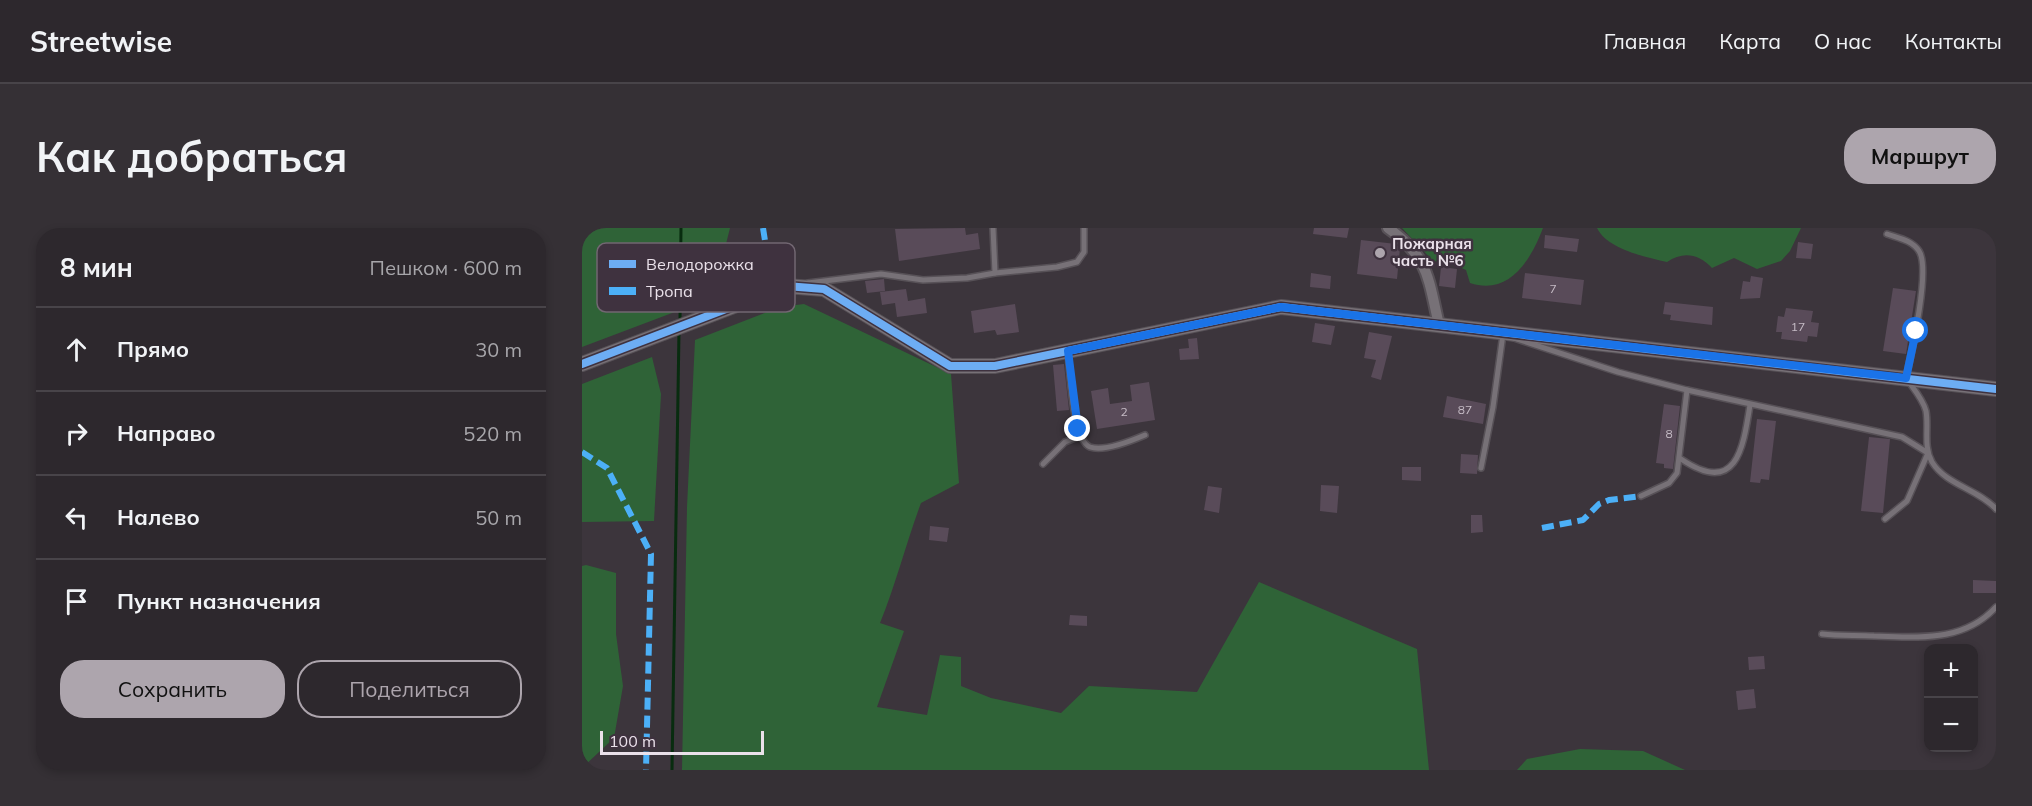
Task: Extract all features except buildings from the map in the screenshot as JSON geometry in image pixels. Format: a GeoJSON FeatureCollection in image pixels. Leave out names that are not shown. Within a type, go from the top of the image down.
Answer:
{"type":"FeatureCollection","features":[{"type":"Feature","properties":{"kind":"street"},"geometry":{"type":"LineString","coordinates":[[1388,228],[1418,253],[1424,265],[1439,325]]}},
{"type":"Feature","properties":{"kind":"street"},"geometry":{"type":"LineString","coordinates":[[795,287],[824,289],[950,366],[995,366],[1281,307],[1996,389]]}},
{"type":"Feature","properties":{"kind":"street"},"geometry":{"type":"LineString","coordinates":[[582,364],[718,312]]}},
{"type":"Feature","properties":{"kind":"lane"},"geometry":{"type":"LineString","coordinates":[[993,228],[995,273]]}},
{"type":"Feature","properties":{"kind":"lane"},"geometry":{"type":"LineString","coordinates":[[795,285],[881,274],[923,280],[967,278],[1077,262],[1084,252],[1084,228]]}},
{"type":"Feature","properties":{"kind":"lane"},"geometry":{"type":"LineString","coordinates":[[1885,519],[1907,501],[1928,453],[1925,407],[1906,378],[1920,302],[1922,258],[1919,250],[1909,241],[1887,234]]}},
{"type":"Feature","properties":{"kind":"lane"},"geometry":{"type":"LineString","coordinates":[[1481,468],[1495,396],[1503,332],[1532,346],[1687,390],[1902,437],[1928,453],[1944,475],[1982,496],[1996,509]]}},
{"type":"Feature","properties":{"kind":"lane"},"geometry":{"type":"LineString","coordinates":[[1068,351],[1080,436],[1090,447],[1096,447],[1120,443],[1144,435]]}},
{"type":"Feature","properties":{"kind":"lane"},"geometry":{"type":"LineString","coordinates":[[1641,496],[1669,483],[1677,473],[1681,459],[1687,390]]}},
{"type":"Feature","properties":{"kind":"lane"},"geometry":{"type":"LineString","coordinates":[[1681,459],[1702,470],[1725,472],[1741,453],[1750,405]]}},
{"type":"Feature","properties":{"kind":"lane"},"geometry":{"type":"LineString","coordinates":[[1043,464],[1065,442],[1080,436]]}},
{"type":"Feature","properties":{"kind":"lane"},"geometry":{"type":"LineString","coordinates":[[1822,634],[1928,638],[1948,635],[1979,622],[1996,608]]}},
{"type":"Feature","properties":{"kind":"green space"},"geometry":{"type":"Polygon","coordinates":[[[582,228],[730,228],[726,243],[597,243],[597,312],[675,312],[582,347],[582,228]]]}},
{"type":"Feature","properties":{"kind":"green space"},"geometry":{"type":"Polygon","coordinates":[[[1402,228],[1543,228],[1532,252],[1517,272],[1507,280],[1484,286],[1470,283],[1466,270],[1453,264],[1433,261],[1402,228]]]}},
{"type":"Feature","properties":{"kind":"green space"},"geometry":{"type":"Polygon","coordinates":[[[1597,228],[1801,228],[1790,251],[1781,261],[1757,269],[1734,258],[1712,268],[1696,257],[1685,255],[1667,262],[1648,258],[1618,247],[1602,235],[1597,228]]]}},
{"type":"Feature","properties":{"kind":"green space"},"geometry":{"type":"Polygon","coordinates":[[[804,304],[951,374],[959,483],[921,503],[880,623],[904,631],[877,707],[927,715],[940,655],[961,657],[961,686],[991,698],[1061,713],[1089,686],[1197,692],[1259,582],[1417,649],[1429,770],[682,770],[687,507],[695,340],[767,312],[795,312],[795,305],[804,304]]]}},
{"type":"Feature","properties":{"kind":"green space"},"geometry":{"type":"Polygon","coordinates":[[[652,357],[661,394],[654,521],[582,522],[582,384],[652,357]]]}},
{"type":"Feature","properties":{"kind":"green space"},"geometry":{"type":"Polygon","coordinates":[[[582,566],[616,573],[616,634],[623,686],[614,738],[582,768],[582,566]]]}},
{"type":"Feature","properties":{"kind":"green space"},"geometry":{"type":"Polygon","coordinates":[[[1580,749],[1643,751],[1685,770],[1517,770],[1527,759],[1580,749]]]}},
{"type":"Feature","properties":{"kind":"waterway"},"geometry":{"type":"LineString","coordinates":[[681,228],[681,243]]}},
{"type":"Feature","properties":{"kind":"waterway"},"geometry":{"type":"LineString","coordinates":[[680,312],[680,321]]}},
{"type":"Feature","properties":{"kind":"waterway"},"geometry":{"type":"LineString","coordinates":[[672,770],[679,331]]}},
{"type":"Feature","properties":{"kind":"marked path"},"geometry":{"type":"LineString","coordinates":[[763,228],[765,243]]}},
{"type":"Feature","properties":{"kind":"marked path"},"geometry":{"type":"LineString","coordinates":[[582,452],[607,468],[651,554],[646,770]]}},
{"type":"Feature","properties":{"kind":"marked path"},"geometry":{"type":"LineString","coordinates":[[1542,528],[1583,520],[1599,504],[1609,500],[1641,496]]}},
{"type":"Feature","properties":{"kind":"cycle path"},"geometry":{"type":"LineString","coordinates":[[795,287],[824,289],[950,366],[995,366],[1281,307],[1996,389]]}},
{"type":"Feature","properties":{"kind":"cycle path"},"geometry":{"type":"LineString","coordinates":[[582,364],[718,312]]}},
{"type":"Feature","properties":{"kind":"place","name":"Пожарная часть №6"},"geometry":{"type":"Point","coordinates":[1380,253]}},
{"type":"Feature","properties":{"kind":"route"},"geometry":{"type":"LineString","coordinates":[[1078,429],[1068,351],[1281,307],[1906,378],[1916,331]]}}]}
